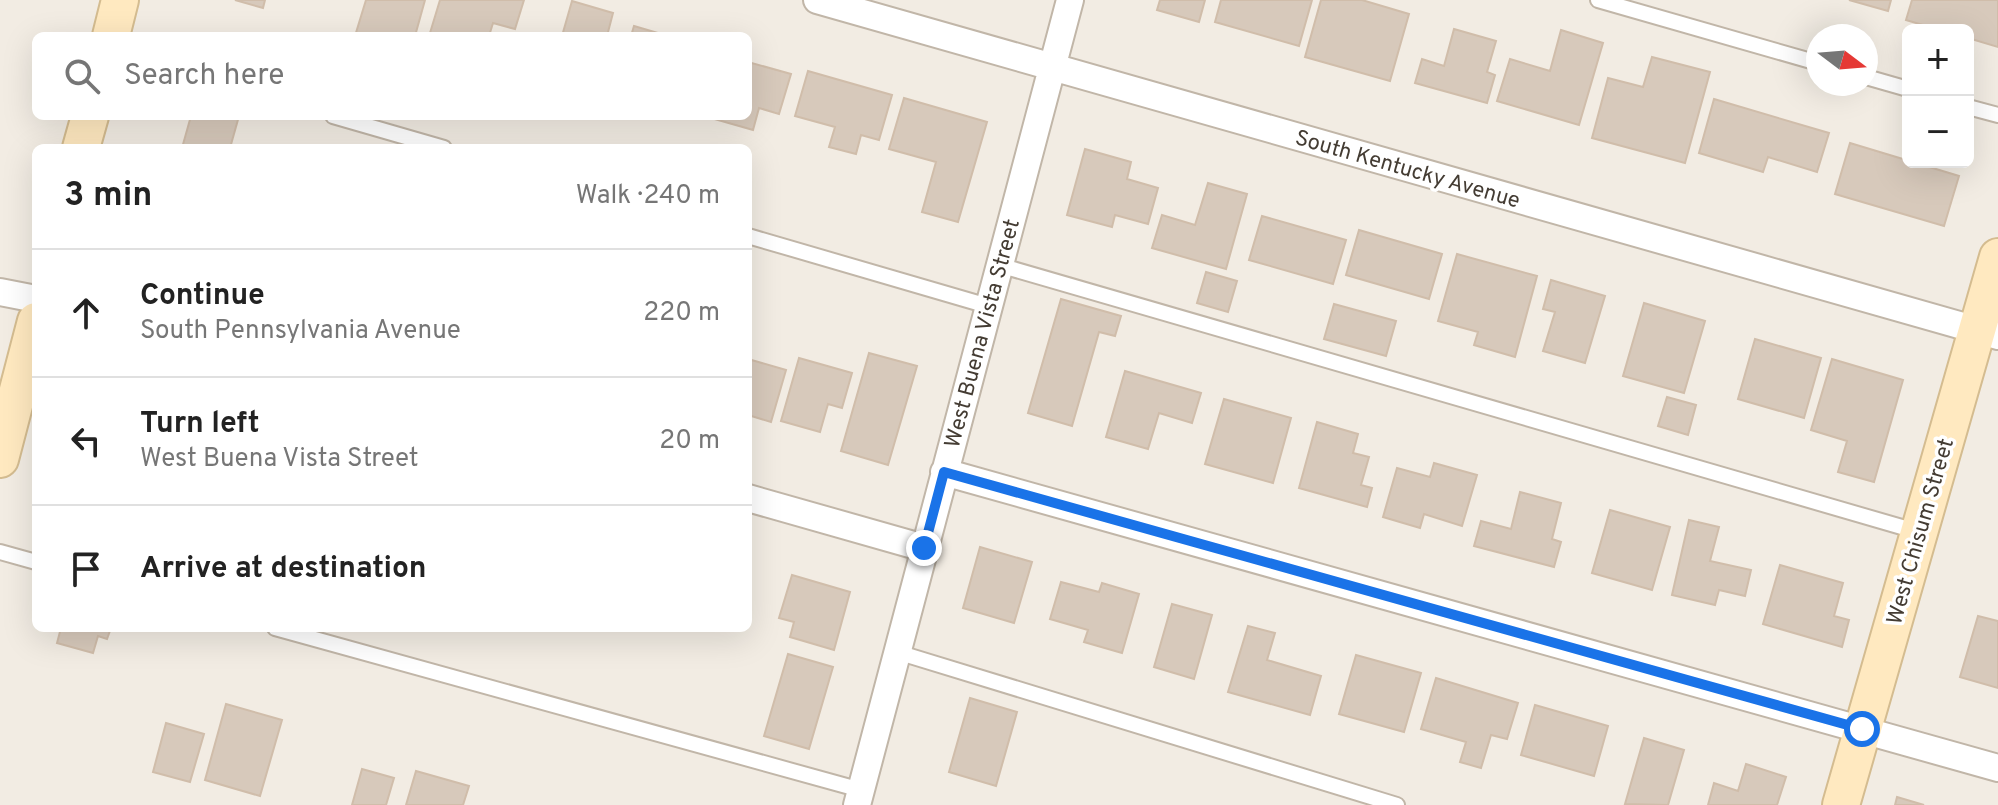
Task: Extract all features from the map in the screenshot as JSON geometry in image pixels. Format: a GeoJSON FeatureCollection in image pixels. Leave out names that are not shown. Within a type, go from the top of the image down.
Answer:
{"type":"FeatureCollection","features":[{"type":"Feature","properties":{"kind":"street"},"geometry":{"type":"LineString","coordinates":[[112,32],[120,0]]}},
{"type":"Feature","properties":{"kind":"street","name":"South Kentucky Avenue"},"geometry":{"type":"LineString","coordinates":[[817,0],[1987,333]]}},
{"type":"Feature","properties":{"kind":"street","name":"West Buena Vista Street"},"geometry":{"type":"LineString","coordinates":[[859,797],[1070,0]]}},
{"type":"Feature","properties":{"kind":"street"},"geometry":{"type":"LineString","coordinates":[[82,144],[89,120]]}},
{"type":"Feature","properties":{"kind":"street","name":"West Chisum Street"},"geometry":{"type":"LineString","coordinates":[[1841,805],[1919,532],[1987,333],[1998,257]]}},
{"type":"Feature","properties":{"kind":"street"},"geometry":{"type":"LineString","coordinates":[[0,292],[32,298]]}},
{"type":"Feature","properties":{"kind":"street"},"geometry":{"type":"LineString","coordinates":[[0,459],[32,336]]}},
{"type":"Feature","properties":{"kind":"street"},"geometry":{"type":"LineString","coordinates":[[944,472],[1998,768]]}},
{"type":"Feature","properties":{"kind":"street"},"geometry":{"type":"LineString","coordinates":[[752,499],[924,548]]}},
{"type":"Feature","properties":{"kind":"lane"},"geometry":{"type":"LineString","coordinates":[[1598,0],[1806,60]]}},
{"type":"Feature","properties":{"kind":"lane"},"geometry":{"type":"LineString","coordinates":[[1878,80],[1902,87]]}},
{"type":"Feature","properties":{"kind":"lane"},"geometry":{"type":"LineString","coordinates":[[1974,109],[1998,115]]}},
{"type":"Feature","properties":{"kind":"lane"},"geometry":{"type":"LineString","coordinates":[[347,120],[430,144]]}},
{"type":"Feature","properties":{"kind":"lane"},"geometry":{"type":"LineString","coordinates":[[752,237],[988,306]]}},
{"type":"Feature","properties":{"kind":"lane"},"geometry":{"type":"LineString","coordinates":[[999,265],[1919,532]]}},
{"type":"Feature","properties":{"kind":"lane"},"geometry":{"type":"LineString","coordinates":[[0,552],[32,561]]}},
{"type":"Feature","properties":{"kind":"lane"},"geometry":{"type":"LineString","coordinates":[[289,632],[859,797]]}},
{"type":"Feature","properties":{"kind":"lane"},"geometry":{"type":"LineString","coordinates":[[897,652],[1397,805]]}},
{"type":"Feature","properties":{"kind":"building"},"geometry":{"type":"Polygon","coordinates":[[[235,0],[265,0],[263,8],[235,0]]]}},
{"type":"Feature","properties":{"kind":"building"},"geometry":{"type":"Polygon","coordinates":[[[366,0],[425,0],[416,32],[356,32],[366,0]]]}},
{"type":"Feature","properties":{"kind":"building"},"geometry":{"type":"Polygon","coordinates":[[[440,0],[524,0],[515,29],[493,23],[490,32],[430,32],[440,0]]]}},
{"type":"Feature","properties":{"kind":"building"},"geometry":{"type":"Polygon","coordinates":[[[1160,0],[1205,0],[1199,22],[1157,10],[1160,0]]]}},
{"type":"Feature","properties":{"kind":"building"},"geometry":{"type":"Polygon","coordinates":[[[1221,0],[1312,0],[1299,46],[1215,22],[1221,0]]]}},
{"type":"Feature","properties":{"kind":"building"},"geometry":{"type":"Polygon","coordinates":[[[1321,0],[1362,0],[1409,14],[1390,81],[1305,57],[1321,0]]]}},
{"type":"Feature","properties":{"kind":"building"},"geometry":{"type":"Polygon","coordinates":[[[1849,0],[1891,0],[1888,11],[1849,0]]]}},
{"type":"Feature","properties":{"kind":"building"},"geometry":{"type":"Polygon","coordinates":[[[1912,0],[1998,0],[1998,47],[1974,40],[1974,24],[1920,24],[1906,20],[1912,0]]]}},
{"type":"Feature","properties":{"kind":"building"},"geometry":{"type":"Polygon","coordinates":[[[572,1],[613,13],[608,32],[563,32],[572,1]]]}},
{"type":"Feature","properties":{"kind":"building"},"geometry":{"type":"Polygon","coordinates":[[[634,26],[654,32],[632,32],[634,26]]]}},
{"type":"Feature","properties":{"kind":"building"},"geometry":{"type":"Polygon","coordinates":[[[1454,29],[1496,41],[1487,72],[1495,75],[1487,103],[1415,83],[1422,59],[1444,66],[1454,29]]]}},
{"type":"Feature","properties":{"kind":"building"},"geometry":{"type":"Polygon","coordinates":[[[1561,30],[1603,43],[1579,125],[1497,101],[1510,59],[1550,71],[1561,30]]]}},
{"type":"Feature","properties":{"kind":"building"},"geometry":{"type":"Polygon","coordinates":[[[1652,57],[1710,72],[1685,163],[1592,138],[1608,78],[1643,87],[1652,57]]]}},
{"type":"Feature","properties":{"kind":"building"},"geometry":{"type":"Polygon","coordinates":[[[752,63],[791,74],[779,114],[759,108],[753,130],[718,120],[752,120],[752,63]]]}},
{"type":"Feature","properties":{"kind":"building"},"geometry":{"type":"Polygon","coordinates":[[[808,71],[892,95],[879,140],[861,135],[856,154],[829,147],[835,127],[795,116],[808,71]]]}},
{"type":"Feature","properties":{"kind":"building"},"geometry":{"type":"Polygon","coordinates":[[[904,98],[987,122],[958,222],[922,212],[936,162],[889,149],[904,98]]]}},
{"type":"Feature","properties":{"kind":"building"},"geometry":{"type":"Polygon","coordinates":[[[1714,99],[1829,133],[1817,172],[1768,157],[1763,172],[1699,153],[1714,99]]]}},
{"type":"Feature","properties":{"kind":"building"},"geometry":{"type":"Polygon","coordinates":[[[190,120],[238,120],[231,144],[183,144],[190,120]]]}},
{"type":"Feature","properties":{"kind":"building"},"geometry":{"type":"Polygon","coordinates":[[[1850,143],[1902,159],[1902,168],[1933,168],[1959,176],[1944,226],[1835,194],[1850,143]]]}},
{"type":"Feature","properties":{"kind":"building"},"geometry":{"type":"Polygon","coordinates":[[[1085,149],[1131,162],[1127,179],[1158,188],[1148,224],[1115,215],[1112,227],[1067,215],[1085,149]]]}},
{"type":"Feature","properties":{"kind":"building"},"geometry":{"type":"Polygon","coordinates":[[[1208,183],[1247,194],[1226,269],[1152,248],[1162,215],[1195,225],[1208,183]]]}},
{"type":"Feature","properties":{"kind":"building"},"geometry":{"type":"Polygon","coordinates":[[[1262,216],[1346,240],[1333,284],[1249,260],[1262,216]]]}},
{"type":"Feature","properties":{"kind":"building"},"geometry":{"type":"Polygon","coordinates":[[[1359,230],[1442,254],[1429,299],[1346,275],[1359,230]]]}},
{"type":"Feature","properties":{"kind":"building"},"geometry":{"type":"Polygon","coordinates":[[[1457,254],[1537,276],[1515,357],[1474,345],[1478,332],[1438,321],[1457,254]]]}},
{"type":"Feature","properties":{"kind":"building"},"geometry":{"type":"Polygon","coordinates":[[[1206,272],[1237,281],[1228,312],[1197,303],[1206,272]]]}},
{"type":"Feature","properties":{"kind":"building"},"geometry":{"type":"Polygon","coordinates":[[[1551,280],[1605,296],[1585,363],[1543,351],[1555,312],[1543,309],[1551,280]]]}},
{"type":"Feature","properties":{"kind":"building"},"geometry":{"type":"Polygon","coordinates":[[[1061,299],[1121,316],[1115,336],[1099,332],[1072,426],[1028,413],[1061,299]]]}},
{"type":"Feature","properties":{"kind":"building"},"geometry":{"type":"Polygon","coordinates":[[[1644,303],[1705,321],[1684,393],[1623,376],[1644,303]]]}},
{"type":"Feature","properties":{"kind":"building"},"geometry":{"type":"Polygon","coordinates":[[[1334,304],[1396,321],[1386,356],[1324,339],[1334,304]]]}},
{"type":"Feature","properties":{"kind":"building"},"geometry":{"type":"Polygon","coordinates":[[[1755,339],[1821,358],[1804,418],[1738,399],[1755,339]]]}},
{"type":"Feature","properties":{"kind":"building"},"geometry":{"type":"Polygon","coordinates":[[[869,353],[917,366],[888,465],[841,451],[869,353]]]}},
{"type":"Feature","properties":{"kind":"building"},"geometry":{"type":"Polygon","coordinates":[[[799,358],[852,373],[842,408],[828,404],[820,432],[781,421],[799,358]]]}},
{"type":"Feature","properties":{"kind":"building"},"geometry":{"type":"Polygon","coordinates":[[[1832,359],[1903,380],[1874,482],[1838,472],[1847,441],[1811,430],[1832,359]]]}},
{"type":"Feature","properties":{"kind":"building"},"geometry":{"type":"Polygon","coordinates":[[[752,360],[786,370],[771,422],[752,416],[752,360]]]}},
{"type":"Feature","properties":{"kind":"building"},"geometry":{"type":"Polygon","coordinates":[[[1125,371],[1201,393],[1192,423],[1159,413],[1148,449],[1106,437],[1125,371]]]}},
{"type":"Feature","properties":{"kind":"building"},"geometry":{"type":"Polygon","coordinates":[[[1667,397],[1696,405],[1688,435],[1658,426],[1667,397]]]}},
{"type":"Feature","properties":{"kind":"building"},"geometry":{"type":"Polygon","coordinates":[[[1224,399],[1291,418],[1273,483],[1205,464],[1224,399]]]}},
{"type":"Feature","properties":{"kind":"building"},"geometry":{"type":"Polygon","coordinates":[[[1317,422],[1358,434],[1353,453],[1369,457],[1361,485],[1372,488],[1367,507],[1299,488],[1317,422]]]}},
{"type":"Feature","properties":{"kind":"building"},"geometry":{"type":"Polygon","coordinates":[[[1434,463],[1477,475],[1462,526],[1424,514],[1420,528],[1383,517],[1397,468],[1430,477],[1434,463]]]}},
{"type":"Feature","properties":{"kind":"building"},"geometry":{"type":"Polygon","coordinates":[[[1520,492],[1561,503],[1552,539],[1561,542],[1554,567],[1474,546],[1481,521],[1511,529],[1520,492]]]}},
{"type":"Feature","properties":{"kind":"building"},"geometry":{"type":"Polygon","coordinates":[[[1610,510],[1670,527],[1652,590],[1592,573],[1610,510]]]}},
{"type":"Feature","properties":{"kind":"building"},"geometry":{"type":"Polygon","coordinates":[[[1689,520],[1719,527],[1710,561],[1751,570],[1745,596],[1719,590],[1715,605],[1672,595],[1689,520]]]}},
{"type":"Feature","properties":{"kind":"building"},"geometry":{"type":"Polygon","coordinates":[[[980,547],[1032,562],[1014,623],[963,608],[980,547]]]}},
{"type":"Feature","properties":{"kind":"building"},"geometry":{"type":"Polygon","coordinates":[[[1780,565],[1843,583],[1834,616],[1849,620],[1842,647],[1763,624],[1780,565]]]}},
{"type":"Feature","properties":{"kind":"building"},"geometry":{"type":"Polygon","coordinates":[[[792,575],[850,592],[834,650],[790,637],[794,622],[779,618],[792,575]]]}},
{"type":"Feature","properties":{"kind":"building"},"geometry":{"type":"Polygon","coordinates":[[[1061,582],[1099,592],[1102,583],[1139,594],[1122,653],[1084,642],[1088,630],[1050,619],[1061,582]]]}},
{"type":"Feature","properties":{"kind":"building"},"geometry":{"type":"Polygon","coordinates":[[[1172,604],[1212,615],[1194,679],[1154,667],[1172,604]]]}},
{"type":"Feature","properties":{"kind":"building"},"geometry":{"type":"Polygon","coordinates":[[[1978,616],[1998,621],[1998,688],[1960,677],[1978,616]]]}},
{"type":"Feature","properties":{"kind":"building"},"geometry":{"type":"Polygon","coordinates":[[[1248,626],[1275,633],[1267,660],[1321,676],[1310,715],[1228,692],[1248,626]]]}},
{"type":"Feature","properties":{"kind":"building"},"geometry":{"type":"Polygon","coordinates":[[[60,632],[110,632],[107,639],[98,636],[93,653],[57,643],[60,632]]]}},
{"type":"Feature","properties":{"kind":"building"},"geometry":{"type":"Polygon","coordinates":[[[788,654],[833,667],[809,749],[764,736],[788,654]]]}},
{"type":"Feature","properties":{"kind":"building"},"geometry":{"type":"Polygon","coordinates":[[[1356,655],[1421,673],[1404,732],[1339,714],[1356,655]]]}},
{"type":"Feature","properties":{"kind":"building"},"geometry":{"type":"Polygon","coordinates":[[[1436,678],[1518,703],[1507,739],[1491,735],[1481,768],[1460,762],[1466,742],[1421,729],[1436,678]]]}},
{"type":"Feature","properties":{"kind":"building"},"geometry":{"type":"Polygon","coordinates":[[[970,698],[1017,712],[996,786],[949,772],[970,698]]]}},
{"type":"Feature","properties":{"kind":"building"},"geometry":{"type":"Polygon","coordinates":[[[226,704],[282,720],[260,796],[205,780],[226,704]]]}},
{"type":"Feature","properties":{"kind":"building"},"geometry":{"type":"Polygon","coordinates":[[[1535,705],[1608,726],[1594,776],[1521,755],[1535,705]]]}},
{"type":"Feature","properties":{"kind":"building"},"geometry":{"type":"Polygon","coordinates":[[[166,723],[204,734],[190,782],[153,772],[166,723]]]}},
{"type":"Feature","properties":{"kind":"building"},"geometry":{"type":"Polygon","coordinates":[[[1644,738],[1684,750],[1668,805],[1625,804],[1644,738]]]}},
{"type":"Feature","properties":{"kind":"building"},"geometry":{"type":"Polygon","coordinates":[[[1746,764],[1786,777],[1777,805],[1708,805],[1714,783],[1738,791],[1746,764]]]}},
{"type":"Feature","properties":{"kind":"building"},"geometry":{"type":"Polygon","coordinates":[[[362,769],[394,778],[386,805],[352,805],[362,769]]]}},
{"type":"Feature","properties":{"kind":"building"},"geometry":{"type":"Polygon","coordinates":[[[416,771],[469,786],[463,805],[406,805],[416,771]]]}},
{"type":"Feature","properties":{"kind":"building"},"geometry":{"type":"Polygon","coordinates":[[[1897,797],[1924,805],[1895,805],[1897,797]]]}},
{"type":"Feature","properties":{"kind":"route"},"geometry":{"type":"LineString","coordinates":[[924,548],[944,472],[1862,729]]}}]}
